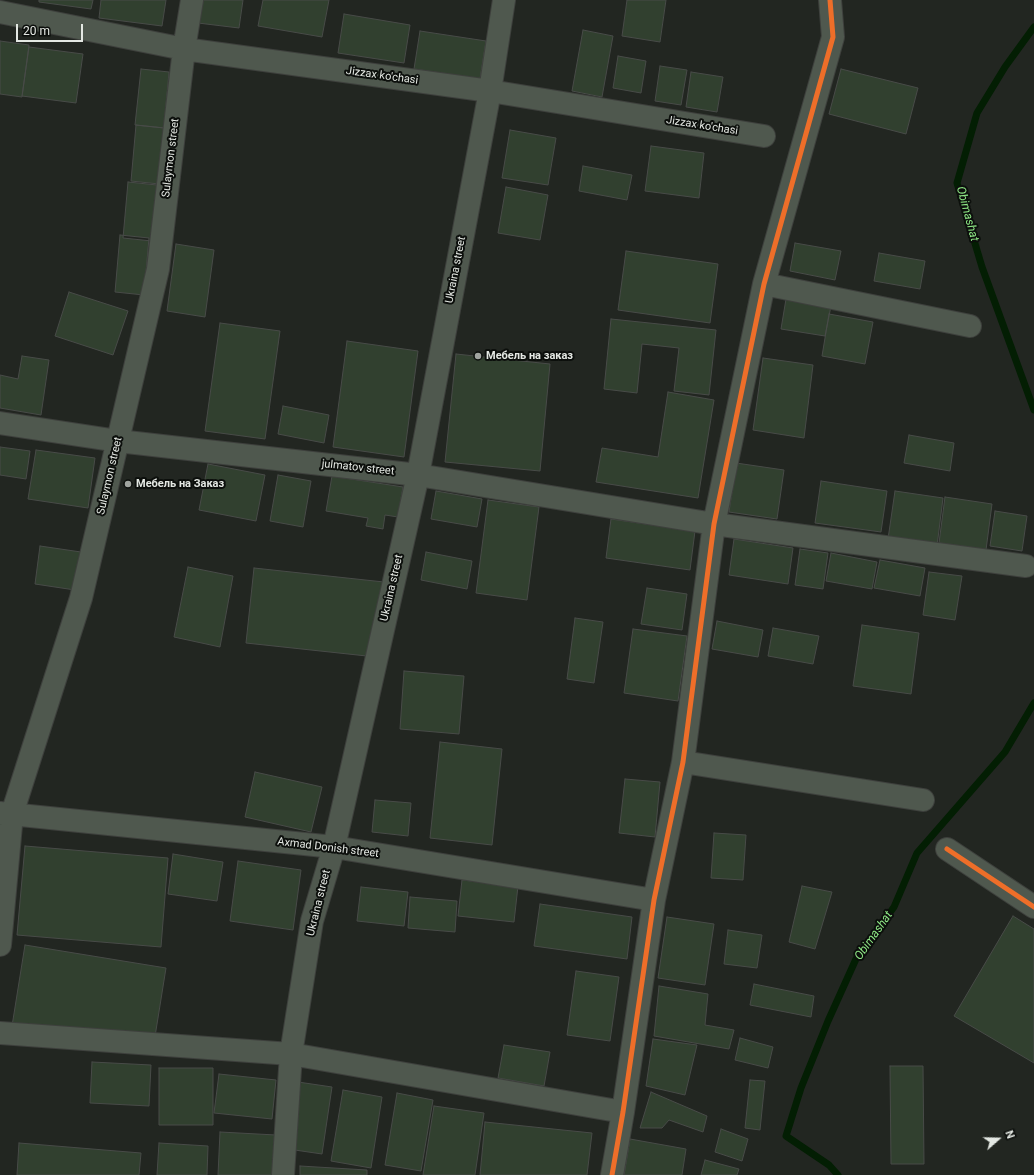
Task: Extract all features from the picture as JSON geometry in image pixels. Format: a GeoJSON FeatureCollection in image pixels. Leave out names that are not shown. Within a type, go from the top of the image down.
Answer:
{"type":"FeatureCollection","features":[{"type":"Feature","properties":{"kind":"street","name":"Sulaymon street"},"geometry":{"type":"LineString","coordinates":[[0,945],[6,814],[81,598],[158,270],[184,49],[192,0]]}},
{"type":"Feature","properties":{"kind":"street","name":"Ukraina street"},"geometry":{"type":"LineString","coordinates":[[283,1175],[291,1054],[312,921],[334,847],[418,475],[490,91],[504,0]]}},
{"type":"Feature","properties":{"kind":"street"},"geometry":{"type":"LineString","coordinates":[[612,1175],[623,1112],[654,900],[683,762],[714,524],[764,284],[833,37],[830,0]]}},
{"type":"Feature","properties":{"kind":"street","name":"Jizzax ko'chasi"},"geometry":{"type":"LineString","coordinates":[[0,12],[184,49],[490,91],[764,136]]}},
{"type":"Feature","properties":{"kind":"street"},"geometry":{"type":"LineString","coordinates":[[764,284],[970,326]]}},
{"type":"Feature","properties":{"kind":"street","name":"julmatov street"},"geometry":{"type":"LineString","coordinates":[[0,423],[118,441],[418,475],[714,524],[1026,566]]}},
{"type":"Feature","properties":{"kind":"street"},"geometry":{"type":"LineString","coordinates":[[683,762],[922,800]]}},
{"type":"Feature","properties":{"kind":"street","name":"Axmad Donish street"},"geometry":{"type":"LineString","coordinates":[[6,814],[334,847],[654,900]]}},
{"type":"Feature","properties":{"kind":"street"},"geometry":{"type":"LineString","coordinates":[[947,849],[1034,907]]}},
{"type":"Feature","properties":{"kind":"street"},"geometry":{"type":"LineString","coordinates":[[0,1033],[291,1054],[623,1112]]}},
{"type":"Feature","properties":{"kind":"building"},"geometry":{"type":"Polygon","coordinates":[[[39,0],[93,0],[91,9],[39,2],[39,0]]]}},
{"type":"Feature","properties":{"kind":"building"},"geometry":{"type":"Polygon","coordinates":[[[101,0],[166,0],[162,26],[99,18],[101,0]]]}},
{"type":"Feature","properties":{"kind":"building"},"geometry":{"type":"Polygon","coordinates":[[[201,0],[243,0],[239,28],[198,23],[201,0]]]}},
{"type":"Feature","properties":{"kind":"building"},"geometry":{"type":"Polygon","coordinates":[[[263,0],[329,0],[322,37],[258,26],[263,0]]]}},
{"type":"Feature","properties":{"kind":"building"},"geometry":{"type":"Polygon","coordinates":[[[627,0],[666,0],[660,42],[622,36],[627,0]]]}},
{"type":"Feature","properties":{"kind":"building"},"geometry":{"type":"Polygon","coordinates":[[[344,14],[410,25],[404,63],[338,53],[344,14]]]}},
{"type":"Feature","properties":{"kind":"building"},"geometry":{"type":"Polygon","coordinates":[[[583,30],[613,36],[602,97],[572,91],[583,30]]]}},
{"type":"Feature","properties":{"kind":"building"},"geometry":{"type":"Polygon","coordinates":[[[420,31],[486,41],[480,79],[414,69],[420,31]]]}},
{"type":"Feature","properties":{"kind":"building"},"geometry":{"type":"Polygon","coordinates":[[[0,41],[29,45],[22,97],[0,94],[0,41]]]}},
{"type":"Feature","properties":{"kind":"building"},"geometry":{"type":"Polygon","coordinates":[[[29,47],[83,54],[76,103],[22,96],[29,47]]]}},
{"type":"Feature","properties":{"kind":"building"},"geometry":{"type":"Polygon","coordinates":[[[618,56],[646,61],[641,93],[613,88],[618,56]]]}},
{"type":"Feature","properties":{"kind":"building"},"geometry":{"type":"Polygon","coordinates":[[[660,66],[687,70],[681,105],[655,101],[660,66]]]}},
{"type":"Feature","properties":{"kind":"building"},"geometry":{"type":"Polygon","coordinates":[[[141,69],[169,72],[164,128],[135,125],[141,69]]]}},
{"type":"Feature","properties":{"kind":"building"},"geometry":{"type":"Polygon","coordinates":[[[841,69],[918,88],[906,134],[829,114],[841,69]]]}},
{"type":"Feature","properties":{"kind":"building"},"geometry":{"type":"Polygon","coordinates":[[[691,72],[723,77],[717,112],[686,107],[691,72]]]}},
{"type":"Feature","properties":{"kind":"building"},"geometry":{"type":"Polygon","coordinates":[[[136,125],[165,128],[159,184],[131,181],[136,125]]]}},
{"type":"Feature","properties":{"kind":"building"},"geometry":{"type":"Polygon","coordinates":[[[510,130],[556,138],[548,185],[502,178],[510,130]]]}},
{"type":"Feature","properties":{"kind":"building"},"geometry":{"type":"Polygon","coordinates":[[[651,146],[704,153],[699,198],[645,191],[651,146]]]}},
{"type":"Feature","properties":{"kind":"building"},"geometry":{"type":"Polygon","coordinates":[[[583,166],[632,175],[627,200],[579,191],[583,166]]]}},
{"type":"Feature","properties":{"kind":"building"},"geometry":{"type":"Polygon","coordinates":[[[128,182],[157,185],[152,241],[123,238],[128,182]]]}},
{"type":"Feature","properties":{"kind":"building"},"geometry":{"type":"Polygon","coordinates":[[[506,187],[548,195],[540,240],[498,233],[506,187]]]}},
{"type":"Feature","properties":{"kind":"building"},"geometry":{"type":"Polygon","coordinates":[[[120,235],[149,238],[144,295],[115,292],[120,235]]]}},
{"type":"Feature","properties":{"kind":"building"},"geometry":{"type":"Polygon","coordinates":[[[795,243],[841,251],[835,280],[790,271],[795,243]]]}},
{"type":"Feature","properties":{"kind":"building"},"geometry":{"type":"Polygon","coordinates":[[[176,244],[214,250],[205,317],[167,311],[176,244]]]}},
{"type":"Feature","properties":{"kind":"building"},"geometry":{"type":"Polygon","coordinates":[[[626,251],[718,264],[710,323],[618,310],[626,251]]]}},
{"type":"Feature","properties":{"kind":"building"},"geometry":{"type":"Polygon","coordinates":[[[879,253],[925,261],[920,289],[874,281],[879,253]]]}},
{"type":"Feature","properties":{"kind":"building"},"geometry":{"type":"Polygon","coordinates":[[[69,292],[128,311],[113,355],[55,336],[69,292]]]}},
{"type":"Feature","properties":{"kind":"building"},"geometry":{"type":"Polygon","coordinates":[[[787,293],[832,301],[825,336],[781,329],[787,293]]]}},
{"type":"Feature","properties":{"kind":"building"},"geometry":{"type":"Polygon","coordinates":[[[829,314],[873,322],[865,364],[822,356],[829,314]]]}},
{"type":"Feature","properties":{"kind":"building"},"geometry":{"type":"Polygon","coordinates":[[[611,319],[716,330],[709,395],[674,391],[679,348],[642,344],[637,393],[604,389],[611,319]]]}},
{"type":"Feature","properties":{"kind":"building"},"geometry":{"type":"Polygon","coordinates":[[[220,323],[280,331],[265,439],[205,431],[220,323]]]}},
{"type":"Feature","properties":{"kind":"building"},"geometry":{"type":"Polygon","coordinates":[[[347,341],[418,351],[404,457],[333,447],[347,341]]]}},
{"type":"Feature","properties":{"kind":"building"},"geometry":{"type":"Polygon","coordinates":[[[456,354],[550,364],[540,471],[445,462],[456,354]]]}},
{"type":"Feature","properties":{"kind":"building"},"geometry":{"type":"Polygon","coordinates":[[[22,356],[49,360],[41,415],[0,408],[0,375],[18,379],[22,356]]]}},
{"type":"Feature","properties":{"kind":"building"},"geometry":{"type":"Polygon","coordinates":[[[763,358],[813,365],[804,438],[753,430],[763,358]]]}},
{"type":"Feature","properties":{"kind":"building"},"geometry":{"type":"Polygon","coordinates":[[[668,392],[714,400],[698,498],[596,482],[602,448],[658,457],[668,392]]]}},
{"type":"Feature","properties":{"kind":"building"},"geometry":{"type":"Polygon","coordinates":[[[283,406],[329,415],[324,443],[278,434],[283,406]]]}},
{"type":"Feature","properties":{"kind":"building"},"geometry":{"type":"Polygon","coordinates":[[[909,435],[954,443],[950,471],[904,463],[909,435]]]}},
{"type":"Feature","properties":{"kind":"building"},"geometry":{"type":"Polygon","coordinates":[[[0,447],[30,451],[26,479],[0,475],[0,447]]]}},
{"type":"Feature","properties":{"kind":"building"},"geometry":{"type":"Polygon","coordinates":[[[36,450],[95,458],[88,508],[28,499],[36,450]]]}},
{"type":"Feature","properties":{"kind":"building"},"geometry":{"type":"Polygon","coordinates":[[[736,463],[784,470],[777,519],[729,512],[736,463]]]}},
{"type":"Feature","properties":{"kind":"building"},"geometry":{"type":"Polygon","coordinates":[[[208,464],[265,475],[256,521],[199,510],[208,464]]]}},
{"type":"Feature","properties":{"kind":"building"},"geometry":{"type":"Polygon","coordinates":[[[278,475],[311,481],[303,527],[270,521],[278,475]]]}},
{"type":"Feature","properties":{"kind":"building"},"geometry":{"type":"Polygon","coordinates":[[[332,476],[403,487],[398,517],[385,515],[383,529],[366,526],[368,518],[326,511],[332,476]]]}},
{"type":"Feature","properties":{"kind":"building"},"geometry":{"type":"Polygon","coordinates":[[[821,481],[887,491],[881,532],[815,523],[821,481]]]}},
{"type":"Feature","properties":{"kind":"building"},"geometry":{"type":"Polygon","coordinates":[[[436,491],[482,499],[477,527],[431,519],[436,491]]]}},
{"type":"Feature","properties":{"kind":"building"},"geometry":{"type":"Polygon","coordinates":[[[895,491],[943,498],[937,546],[888,539],[895,491]]]}},
{"type":"Feature","properties":{"kind":"building"},"geometry":{"type":"Polygon","coordinates":[[[945,497],[992,504],[986,550],[939,543],[945,497]]]}},
{"type":"Feature","properties":{"kind":"building"},"geometry":{"type":"Polygon","coordinates":[[[488,500],[539,507],[527,600],[476,593],[488,500]]]}},
{"type":"Feature","properties":{"kind":"building"},"geometry":{"type":"Polygon","coordinates":[[[995,511],[1027,516],[1022,551],[990,546],[995,511]]]}},
{"type":"Feature","properties":{"kind":"building"},"geometry":{"type":"Polygon","coordinates":[[[611,519],[695,531],[690,570],[606,558],[611,519]]]}},
{"type":"Feature","properties":{"kind":"building"},"geometry":{"type":"Polygon","coordinates":[[[734,539],[793,548],[788,584],[729,575],[734,539]]]}},
{"type":"Feature","properties":{"kind":"building"},"geometry":{"type":"Polygon","coordinates":[[[40,546],[81,552],[75,590],[35,584],[40,546]]]}},
{"type":"Feature","properties":{"kind":"building"},"geometry":{"type":"Polygon","coordinates":[[[800,549],[828,553],[823,589],[795,585],[800,549]]]}},
{"type":"Feature","properties":{"kind":"building"},"geometry":{"type":"Polygon","coordinates":[[[426,552],[472,561],[467,589],[421,580],[426,552]]]}},
{"type":"Feature","properties":{"kind":"building"},"geometry":{"type":"Polygon","coordinates":[[[831,553],[877,562],[872,589],[826,581],[831,553]]]}},
{"type":"Feature","properties":{"kind":"building"},"geometry":{"type":"Polygon","coordinates":[[[880,560],[925,568],[920,596],[874,588],[880,560]]]}},
{"type":"Feature","properties":{"kind":"building"},"geometry":{"type":"Polygon","coordinates":[[[188,567],[233,576],[220,647],[174,637],[188,567]]]}},
{"type":"Feature","properties":{"kind":"building"},"geometry":{"type":"Polygon","coordinates":[[[254,568],[384,582],[376,657],[246,643],[254,568]]]}},
{"type":"Feature","properties":{"kind":"building"},"geometry":{"type":"Polygon","coordinates":[[[929,572],[962,576],[955,620],[923,615],[929,572]]]}},
{"type":"Feature","properties":{"kind":"building"},"geometry":{"type":"Polygon","coordinates":[[[647,588],[687,594],[682,630],[641,624],[647,588]]]}},
{"type":"Feature","properties":{"kind":"building"},"geometry":{"type":"Polygon","coordinates":[[[575,618],[603,622],[594,683],[567,679],[575,618]]]}},
{"type":"Feature","properties":{"kind":"building"},"geometry":{"type":"Polygon","coordinates":[[[717,621],[763,630],[758,657],[712,649],[717,621]]]}},
{"type":"Feature","properties":{"kind":"building"},"geometry":{"type":"Polygon","coordinates":[[[862,625],[919,633],[911,694],[853,686],[862,625]]]}},
{"type":"Feature","properties":{"kind":"building"},"geometry":{"type":"Polygon","coordinates":[[[773,628],[819,636],[813,664],[768,656],[773,628]]]}},
{"type":"Feature","properties":{"kind":"building"},"geometry":{"type":"Polygon","coordinates":[[[633,629],[687,636],[678,701],[624,693],[633,629]]]}},
{"type":"Feature","properties":{"kind":"building"},"geometry":{"type":"Polygon","coordinates":[[[404,671],[464,676],[459,734],[400,729],[404,671]]]}},
{"type":"Feature","properties":{"kind":"building"},"geometry":{"type":"Polygon","coordinates":[[[440,742],[502,749],[492,845],[430,838],[440,742]]]}},
{"type":"Feature","properties":{"kind":"building"},"geometry":{"type":"Polygon","coordinates":[[[255,772],[322,787],[311,832],[245,817],[255,772]]]}},
{"type":"Feature","properties":{"kind":"building"},"geometry":{"type":"Polygon","coordinates":[[[625,779],[660,782],[655,837],[619,833],[625,779]]]}},
{"type":"Feature","properties":{"kind":"building"},"geometry":{"type":"Polygon","coordinates":[[[375,800],[411,803],[408,836],[372,832],[375,800]]]}},
{"type":"Feature","properties":{"kind":"building"},"geometry":{"type":"Polygon","coordinates":[[[714,833],[746,835],[743,880],[711,878],[714,833]]]}},
{"type":"Feature","properties":{"kind":"building"},"geometry":{"type":"Polygon","coordinates":[[[25,846],[168,858],[161,947],[17,935],[25,846]]]}},
{"type":"Feature","properties":{"kind":"building"},"geometry":{"type":"Polygon","coordinates":[[[173,854],[223,862],[217,901],[168,894],[173,854]]]}},
{"type":"Feature","properties":{"kind":"building"},"geometry":{"type":"Polygon","coordinates":[[[238,861],[301,870],[293,930],[230,921],[238,861]]]}},
{"type":"Feature","properties":{"kind":"building"},"geometry":{"type":"Polygon","coordinates":[[[462,880],[518,886],[514,922],[458,916],[462,880]]]}},
{"type":"Feature","properties":{"kind":"building"},"geometry":{"type":"Polygon","coordinates":[[[802,886],[832,892],[815,949],[789,942],[802,886]]]}},
{"type":"Feature","properties":{"kind":"building"},"geometry":{"type":"Polygon","coordinates":[[[361,887],[408,892],[404,926],[357,921],[361,887]]]}},
{"type":"Feature","properties":{"kind":"building"},"geometry":{"type":"Polygon","coordinates":[[[410,897],[457,901],[455,932],[408,928],[410,897]]]}},
{"type":"Feature","properties":{"kind":"building"},"geometry":{"type":"Polygon","coordinates":[[[540,904],[632,917],[627,959],[534,946],[540,904]]]}},
{"type":"Feature","properties":{"kind":"building"},"geometry":{"type":"Polygon","coordinates":[[[1013,916],[1034,929],[1034,1063],[954,1016],[1013,916]]]}},
{"type":"Feature","properties":{"kind":"building"},"geometry":{"type":"Polygon","coordinates":[[[667,917],[714,924],[705,985],[658,978],[667,917]]]}},
{"type":"Feature","properties":{"kind":"building"},"geometry":{"type":"Polygon","coordinates":[[[728,930],[762,935],[757,968],[724,964],[728,930]]]}},
{"type":"Feature","properties":{"kind":"building"},"geometry":{"type":"Polygon","coordinates":[[[25,945],[166,968],[153,1049],[12,1026],[25,945]]]}},
{"type":"Feature","properties":{"kind":"building"},"geometry":{"type":"Polygon","coordinates":[[[576,971],[619,977],[610,1041],[567,1035],[576,971]]]}},
{"type":"Feature","properties":{"kind":"building"},"geometry":{"type":"Polygon","coordinates":[[[754,984],[814,996],[811,1017],[750,1005],[754,984]]]}},
{"type":"Feature","properties":{"kind":"building"},"geometry":{"type":"Polygon","coordinates":[[[659,986],[708,994],[705,1025],[734,1030],[729,1049],[654,1036],[659,986]]]}},
{"type":"Feature","properties":{"kind":"building"},"geometry":{"type":"Polygon","coordinates":[[[740,1038],[773,1047],[768,1068],[735,1060],[740,1038]]]}},
{"type":"Feature","properties":{"kind":"building"},"geometry":{"type":"Polygon","coordinates":[[[653,1039],[697,1045],[685,1095],[646,1086],[653,1039]]]}},
{"type":"Feature","properties":{"kind":"building"},"geometry":{"type":"Polygon","coordinates":[[[504,1045],[550,1052],[544,1086],[498,1078],[504,1045]]]}},
{"type":"Feature","properties":{"kind":"building"},"geometry":{"type":"Polygon","coordinates":[[[92,1062],[151,1065],[149,1106],[90,1103],[92,1062]]]}},
{"type":"Feature","properties":{"kind":"building"},"geometry":{"type":"Polygon","coordinates":[[[890,1066],[923,1066],[924,1164],[891,1164],[890,1066]]]}},
{"type":"Feature","properties":{"kind":"building"},"geometry":{"type":"Polygon","coordinates":[[[159,1068],[213,1068],[213,1125],[159,1125],[159,1068]]]}},
{"type":"Feature","properties":{"kind":"building"},"geometry":{"type":"Polygon","coordinates":[[[219,1074],[276,1080],[272,1119],[214,1113],[219,1074]]]}},
{"type":"Feature","properties":{"kind":"building"},"geometry":{"type":"Polygon","coordinates":[[[750,1080],[765,1081],[760,1130],[745,1128],[750,1080]]]}},
{"type":"Feature","properties":{"kind":"building"},"geometry":{"type":"Polygon","coordinates":[[[298,1082],[332,1087],[322,1154],[288,1149],[298,1082]]]}},
{"type":"Feature","properties":{"kind":"building"},"geometry":{"type":"Polygon","coordinates":[[[343,1090],[382,1097],[371,1168],[331,1161],[343,1090]]]}},
{"type":"Feature","properties":{"kind":"building"},"geometry":{"type":"Polygon","coordinates":[[[651,1092],[707,1116],[703,1132],[669,1120],[662,1128],[640,1128],[651,1092]]]}},
{"type":"Feature","properties":{"kind":"building"},"geometry":{"type":"Polygon","coordinates":[[[397,1093],[433,1100],[421,1171],[385,1165],[397,1093]]]}},
{"type":"Feature","properties":{"kind":"building"},"geometry":{"type":"Polygon","coordinates":[[[434,1106],[484,1113],[475,1175],[423,1175],[434,1106]]]}},
{"type":"Feature","properties":{"kind":"building"},"geometry":{"type":"Polygon","coordinates":[[[485,1122],[592,1133],[587,1175],[480,1175],[485,1122]]]}},
{"type":"Feature","properties":{"kind":"building"},"geometry":{"type":"Polygon","coordinates":[[[721,1129],[748,1139],[742,1161],[715,1152],[721,1129]]]}},
{"type":"Feature","properties":{"kind":"building"},"geometry":{"type":"Polygon","coordinates":[[[220,1132],[276,1135],[274,1175],[218,1175],[220,1132]]]}},
{"type":"Feature","properties":{"kind":"building"},"geometry":{"type":"Polygon","coordinates":[[[630,1139],[686,1149],[682,1175],[624,1175],[630,1139]]]}},
{"type":"Feature","properties":{"kind":"building"},"geometry":{"type":"Polygon","coordinates":[[[19,1143],[141,1153],[139,1175],[17,1175],[19,1143]]]}},
{"type":"Feature","properties":{"kind":"building"},"geometry":{"type":"Polygon","coordinates":[[[159,1143],[208,1146],[207,1175],[157,1175],[159,1143]]]}},
{"type":"Feature","properties":{"kind":"building"},"geometry":{"type":"Polygon","coordinates":[[[705,1160],[739,1169],[737,1175],[701,1175],[705,1160]]]}},
{"type":"Feature","properties":{"kind":"building"},"geometry":{"type":"Polygon","coordinates":[[[300,1166],[367,1170],[367,1175],[300,1175],[300,1166]]]}},
{"type":"Feature","properties":{"kind":"waterway","name":"Obimashat"},"geometry":{"type":"LineString","coordinates":[[1034,27],[1005,67],[977,113],[957,183],[982,267],[1034,410]]}},
{"type":"Feature","properties":{"kind":"waterway","name":"Obimashat"},"geometry":{"type":"LineString","coordinates":[[838,1175],[829,1165],[786,1136],[801,1088],[828,1021],[856,959],[894,907],[917,853],[1005,752],[1034,703]]}},
{"type":"Feature","properties":{"kind":"cycle path"},"geometry":{"type":"LineString","coordinates":[[612,1175],[623,1112],[654,900],[683,762],[714,524],[764,284],[833,37],[830,0]]}},
{"type":"Feature","properties":{"kind":"cycle path"},"geometry":{"type":"LineString","coordinates":[[947,849],[1034,907]]}},
{"type":"Feature","properties":{"kind":"place","name":"Мебель на заказ"},"geometry":{"type":"Point","coordinates":[478,356]}},
{"type":"Feature","properties":{"kind":"place","name":"Мебель на Заказ"},"geometry":{"type":"Point","coordinates":[128,484]}}]}
